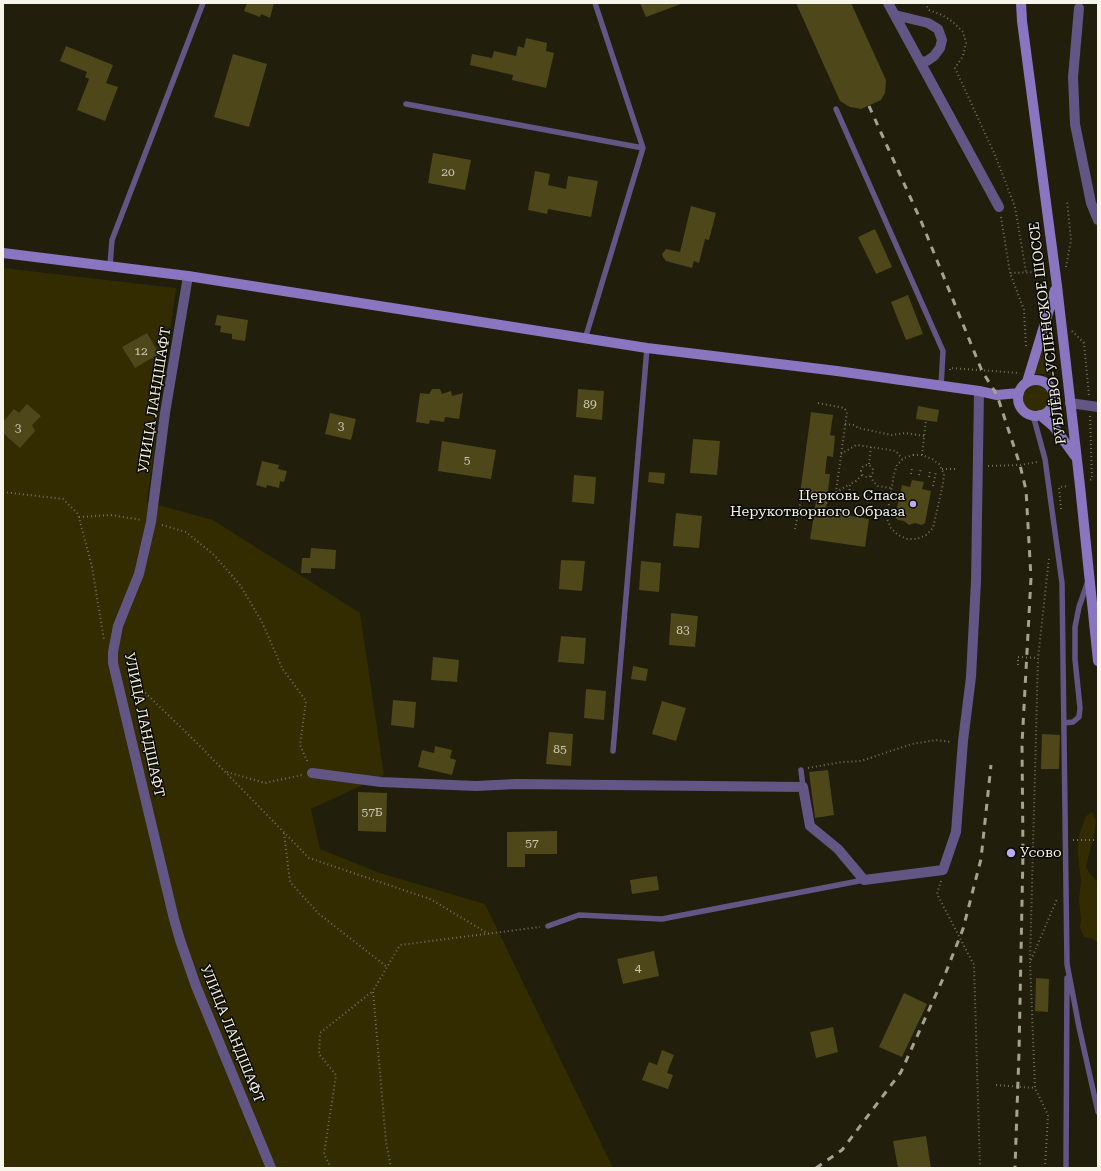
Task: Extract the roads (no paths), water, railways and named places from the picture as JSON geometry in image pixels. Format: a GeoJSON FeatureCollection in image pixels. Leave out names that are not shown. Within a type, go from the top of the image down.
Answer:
{"type":"FeatureCollection","features":[{"type":"Feature","properties":{"kind":"street"},"geometry":{"type":"LineString","coordinates":[[888,3],[999,207]]}},
{"type":"Feature","properties":{"kind":"street","name":"РУБЛЁВО-УСПЕНСКОЕ ШОССЕ"},"geometry":{"type":"LineString","coordinates":[[1021,3],[1022,21],[1057,286],[1098,661]]}},
{"type":"Feature","properties":{"kind":"street"},"geometry":{"type":"LineString","coordinates":[[1079,8],[1073,77],[1075,124],[1091,203],[1098,220]]}},
{"type":"Feature","properties":{"kind":"street"},"geometry":{"type":"LineString","coordinates":[[895,15],[928,23],[938,30],[942,40],[940,48],[934,56],[927,61],[920,62]]}},
{"type":"Feature","properties":{"kind":"street"},"geometry":{"type":"LineString","coordinates":[[3,253],[110,265],[188,276],[647,348],[836,371],[979,391],[997,395],[1019,393]]}},
{"type":"Feature","properties":{"kind":"street","name":"УЛИЦА ЛАНДШАФТ"},"geometry":{"type":"LineString","coordinates":[[188,276],[165,413],[151,522],[139,574],[118,626],[113,652],[113,663],[180,940],[196,986],[271,1168]]}},
{"type":"Feature","properties":{"kind":"street"},"geometry":{"type":"LineString","coordinates":[[1057,286],[1026,378],[1019,393],[1019,401],[1021,407],[1026,412],[1036,415],[1054,427],[1076,457]]}},
{"type":"Feature","properties":{"kind":"street"},"geometry":{"type":"LineString","coordinates":[[1026,378],[1046,382],[1054,393],[1052,406],[1047,412],[1036,415]]}},
{"type":"Feature","properties":{"kind":"street"},"geometry":{"type":"LineString","coordinates":[[312,773],[381,782],[468,785],[516,784],[803,787],[810,826],[838,848],[864,880],[943,870],[956,832],[963,744],[971,677],[976,581],[979,391]]}},
{"type":"Feature","properties":{"kind":"street"},"geometry":{"type":"LineString","coordinates":[[1054,399],[1094,406]]}},
{"type":"Feature","properties":{"kind":"lane"},"geometry":{"type":"LineString","coordinates":[[110,265],[112,240],[203,3]]}},
{"type":"Feature","properties":{"kind":"lane"},"geometry":{"type":"LineString","coordinates":[[585,339],[643,148],[595,3]]}},
{"type":"Feature","properties":{"kind":"lane"},"geometry":{"type":"LineString","coordinates":[[1022,21],[1025,3]]}},
{"type":"Feature","properties":{"kind":"lane"},"geometry":{"type":"LineString","coordinates":[[406,104],[643,148]]}},
{"type":"Feature","properties":{"kind":"lane"},"geometry":{"type":"LineString","coordinates":[[836,109],[943,350],[946,387]]}},
{"type":"Feature","properties":{"kind":"lane"},"geometry":{"type":"LineString","coordinates":[[613,751],[647,348]]}},
{"type":"Feature","properties":{"kind":"lane"},"geometry":{"type":"LineString","coordinates":[[1036,415],[1045,459],[1062,583],[1067,964],[1066,1168]]}},
{"type":"Feature","properties":{"kind":"lane"},"geometry":{"type":"LineString","coordinates":[[1064,723],[1073,722],[1079,717],[1080,708],[1075,659],[1075,626],[1079,607],[1089,577]]}},
{"type":"Feature","properties":{"kind":"lane"},"geometry":{"type":"LineString","coordinates":[[801,770],[803,787]]}},
{"type":"Feature","properties":{"kind":"lane"},"geometry":{"type":"LineString","coordinates":[[548,926],[579,915],[662,919],[864,880]]}},
{"type":"Feature","properties":{"kind":"lane"},"geometry":{"type":"LineString","coordinates":[[1067,964],[1098,1112]]}},
{"type":"Feature","properties":{"kind":"railway"},"geometry":{"type":"LineString","coordinates":[[869,106],[921,221],[982,371],[997,395],[1020,465],[1026,490],[1031,578],[1022,744],[1023,853],[1015,1168]]}},
{"type":"Feature","properties":{"kind":"railway"},"geometry":{"type":"LineString","coordinates":[[816,1168],[842,1150],[901,1072],[946,972],[963,929],[981,859],[991,765]]}},
{"type":"Feature","properties":{"kind":"place","name":"Церковь Спаса Нерукотворного Образа"},"geometry":{"type":"Point","coordinates":[913,504]}},
{"type":"Feature","properties":{"kind":"place","name":"Усово"},"geometry":{"type":"Point","coordinates":[1011,853]}}]}
